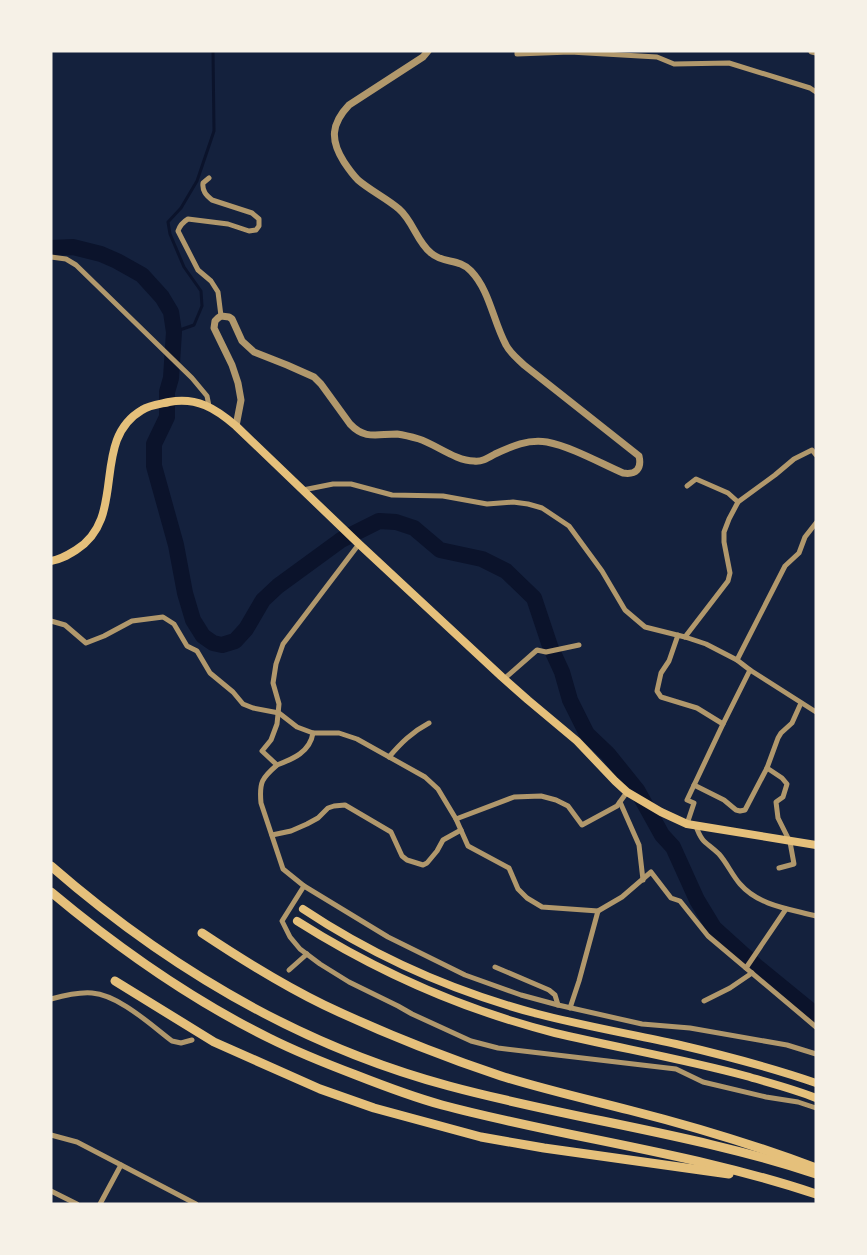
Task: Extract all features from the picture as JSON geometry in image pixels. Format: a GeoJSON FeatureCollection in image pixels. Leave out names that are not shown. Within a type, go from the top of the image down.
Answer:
{"type":"FeatureCollection","features":[{"type":"Feature","properties":{"kind":"highway"},"geometry":{"type":"LineString","coordinates":[[51,561],[79,548],[98,526],[106,506],[113,452],[129,419],[144,408],[177,401],[209,406],[236,426],[504,679],[577,741],[627,792],[661,812],[691,825],[816,845]]}},
{"type":"Feature","properties":{"kind":"highway"},"geometry":{"type":"LineString","coordinates":[[51,866],[127,928],[179,964],[256,1009],[325,1042],[447,1086],[737,1150],[816,1174]]}},
{"type":"Feature","properties":{"kind":"highway"},"geometry":{"type":"LineString","coordinates":[[51,892],[116,944],[168,980],[216,1010],[268,1038],[319,1060],[440,1104],[714,1165],[816,1194]]}},
{"type":"Feature","properties":{"kind":"highway"},"geometry":{"type":"LineString","coordinates":[[303,909],[336,932],[406,968],[482,998],[539,1014],[742,1060],[816,1083]]}},
{"type":"Feature","properties":{"kind":"highway"},"geometry":{"type":"LineString","coordinates":[[297,921],[329,942],[402,979],[479,1010],[554,1032],[701,1064],[816,1098]]}},
{"type":"Feature","properties":{"kind":"highway"},"geometry":{"type":"LineString","coordinates":[[202,933],[266,974],[323,1005],[450,1058],[543,1088],[686,1125],[816,1168]]}},
{"type":"Feature","properties":{"kind":"highway"},"geometry":{"type":"LineString","coordinates":[[115,981],[214,1042],[320,1089],[374,1108],[492,1139],[731,1174],[790,1185]]}},
{"type":"Feature","properties":{"kind":"street"},"geometry":{"type":"LineString","coordinates":[[236,426],[241,400],[238,383],[214,328],[215,321],[221,316],[232,320],[242,341],[254,352],[314,377],[350,424],[365,434],[373,436],[399,434],[420,439],[471,462],[482,461],[509,447],[525,442],[547,442],[623,473],[636,473],[639,469],[639,456],[524,365],[507,348],[479,281],[470,269],[461,263],[439,258],[430,253],[400,210],[358,180],[340,155],[335,145],[334,130],[343,111],[423,57],[428,51]]}},
{"type":"Feature","properties":{"kind":"street"},"geometry":{"type":"LineString","coordinates":[[517,51],[517,54],[570,52],[657,54],[674,64],[729,63],[810,88],[816,92]]}},
{"type":"Feature","properties":{"kind":"street"},"geometry":{"type":"LineString","coordinates":[[209,178],[203,183],[202,189],[207,196],[212,200],[252,213],[259,219],[260,226],[256,230],[249,231],[228,224],[188,219],[179,227],[178,231],[198,270],[218,292],[221,316]]}},
{"type":"Feature","properties":{"kind":"street"},"geometry":{"type":"LineString","coordinates":[[51,257],[66,259],[76,265],[192,378],[207,396],[209,406]]}},
{"type":"Feature","properties":{"kind":"street"},"geometry":{"type":"LineString","coordinates":[[685,637],[728,581],[730,573],[724,532],[738,502],[794,459],[812,450],[816,455]]}},
{"type":"Feature","properties":{"kind":"street"},"geometry":{"type":"LineString","coordinates":[[687,486],[696,479],[728,494],[738,502]]}},
{"type":"Feature","properties":{"kind":"street"},"geometry":{"type":"LineString","coordinates":[[302,490],[333,484],[351,484],[392,495],[443,496],[487,504],[513,502],[542,508],[569,526],[602,571],[625,610],[645,627],[706,644],[737,660],[813,710],[816,703]]}},
{"type":"Feature","properties":{"kind":"street"},"geometry":{"type":"LineString","coordinates":[[737,660],[785,566],[799,553],[805,537],[816,523]]}},
{"type":"Feature","properties":{"kind":"street"},"geometry":{"type":"LineString","coordinates":[[277,765],[262,751],[271,740],[278,724],[279,704],[273,683],[276,664],[283,644],[359,544]]}},
{"type":"Feature","properties":{"kind":"street"},"geometry":{"type":"LineString","coordinates":[[51,621],[65,625],[86,643],[132,621],[163,617],[174,624],[187,646],[196,651],[210,673],[243,705],[279,713],[297,727],[313,733],[339,734],[357,739],[425,777],[438,789],[456,819],[468,846],[509,868],[518,889],[527,898],[542,906],[598,911],[622,897],[651,872],[671,898],[680,901],[708,936],[816,1027]]}},
{"type":"Feature","properties":{"kind":"street"},"geometry":{"type":"LineString","coordinates":[[678,635],[669,661],[661,673],[657,691],[661,696],[697,708],[723,724]]}},
{"type":"Feature","properties":{"kind":"street"},"geometry":{"type":"LineString","coordinates":[[504,679],[537,650],[546,652],[579,645]]}},
{"type":"Feature","properties":{"kind":"street"},"geometry":{"type":"LineString","coordinates":[[750,670],[687,800],[694,803],[691,825],[700,838],[718,853],[740,884],[751,895],[763,902],[816,916]]}},
{"type":"Feature","properties":{"kind":"street"},"geometry":{"type":"LineString","coordinates":[[694,785],[740,812],[745,810],[767,768],[778,738],[792,723],[801,703]]}},
{"type":"Feature","properties":{"kind":"street"},"geometry":{"type":"LineString","coordinates":[[389,757],[416,729],[429,723]]}},
{"type":"Feature","properties":{"kind":"street"},"geometry":{"type":"LineString","coordinates":[[313,733],[310,745],[303,752],[277,765],[264,777],[260,791],[261,802],[283,869],[304,886],[388,937],[465,975],[521,995],[642,1024],[690,1028],[787,1045],[816,1054]]}},
{"type":"Feature","properties":{"kind":"street"},"geometry":{"type":"LineString","coordinates":[[767,768],[787,784],[783,797],[776,802],[778,818],[790,842],[794,864],[778,868]]}},
{"type":"Feature","properties":{"kind":"street"},"geometry":{"type":"LineString","coordinates":[[456,819],[514,797],[541,796],[568,806],[582,825],[617,806],[627,792]]}},
{"type":"Feature","properties":{"kind":"street"},"geometry":{"type":"LineString","coordinates":[[620,802],[639,845],[643,880]]}},
{"type":"Feature","properties":{"kind":"street"},"geometry":{"type":"LineString","coordinates":[[272,836],[307,825],[328,808],[345,805],[392,832],[402,856],[423,865],[437,851],[443,840],[461,830]]}},
{"type":"Feature","properties":{"kind":"street"},"geometry":{"type":"LineString","coordinates":[[304,886],[282,921],[290,937],[300,949],[349,982],[471,1041],[498,1048],[676,1069],[703,1082],[798,1102],[816,1108]]}},
{"type":"Feature","properties":{"kind":"street"},"geometry":{"type":"LineString","coordinates":[[746,968],[786,909]]}},
{"type":"Feature","properties":{"kind":"street"},"geometry":{"type":"LineString","coordinates":[[570,1008],[598,911]]}},
{"type":"Feature","properties":{"kind":"street"},"geometry":{"type":"LineString","coordinates":[[289,970],[307,954]]}},
{"type":"Feature","properties":{"kind":"street"},"geometry":{"type":"LineString","coordinates":[[495,967],[549,990],[555,995],[558,1005]]}},
{"type":"Feature","properties":{"kind":"street"},"geometry":{"type":"LineString","coordinates":[[704,1001],[730,988],[752,973]]}},
{"type":"Feature","properties":{"kind":"street"},"geometry":{"type":"LineString","coordinates":[[51,999],[93,993],[124,1006],[172,1041],[192,1040]]}},
{"type":"Feature","properties":{"kind":"street"},"geometry":{"type":"LineString","coordinates":[[51,1135],[77,1142],[196,1204]]}},
{"type":"Feature","properties":{"kind":"street"},"geometry":{"type":"LineString","coordinates":[[100,1204],[121,1165]]}},
{"type":"Feature","properties":{"kind":"street"},"geometry":{"type":"LineString","coordinates":[[51,1191],[77,1204]]}},
{"type":"Feature","properties":{"kind":"waterway"},"geometry":{"type":"LineString","coordinates":[[174,332],[194,325],[202,306],[201,291],[184,267],[170,234],[168,222],[181,208],[197,181],[214,131],[213,51]]}},
{"type":"Feature","properties":{"kind":"waterway"},"geometry":{"type":"LineString","coordinates":[[51,248],[73,247],[101,254],[117,261],[142,275],[162,297],[171,312],[174,332],[171,378],[167,392],[167,417],[154,444],[154,466],[176,545],[185,593],[193,620],[203,636],[213,643],[222,645],[235,641],[246,629],[263,600],[278,586],[341,540],[379,521],[396,522],[414,528],[440,550],[482,559],[506,571],[534,598],[570,700],[587,734],[608,754],[637,790],[662,835],[673,847],[697,900],[714,928],[816,1015]]}}]}
